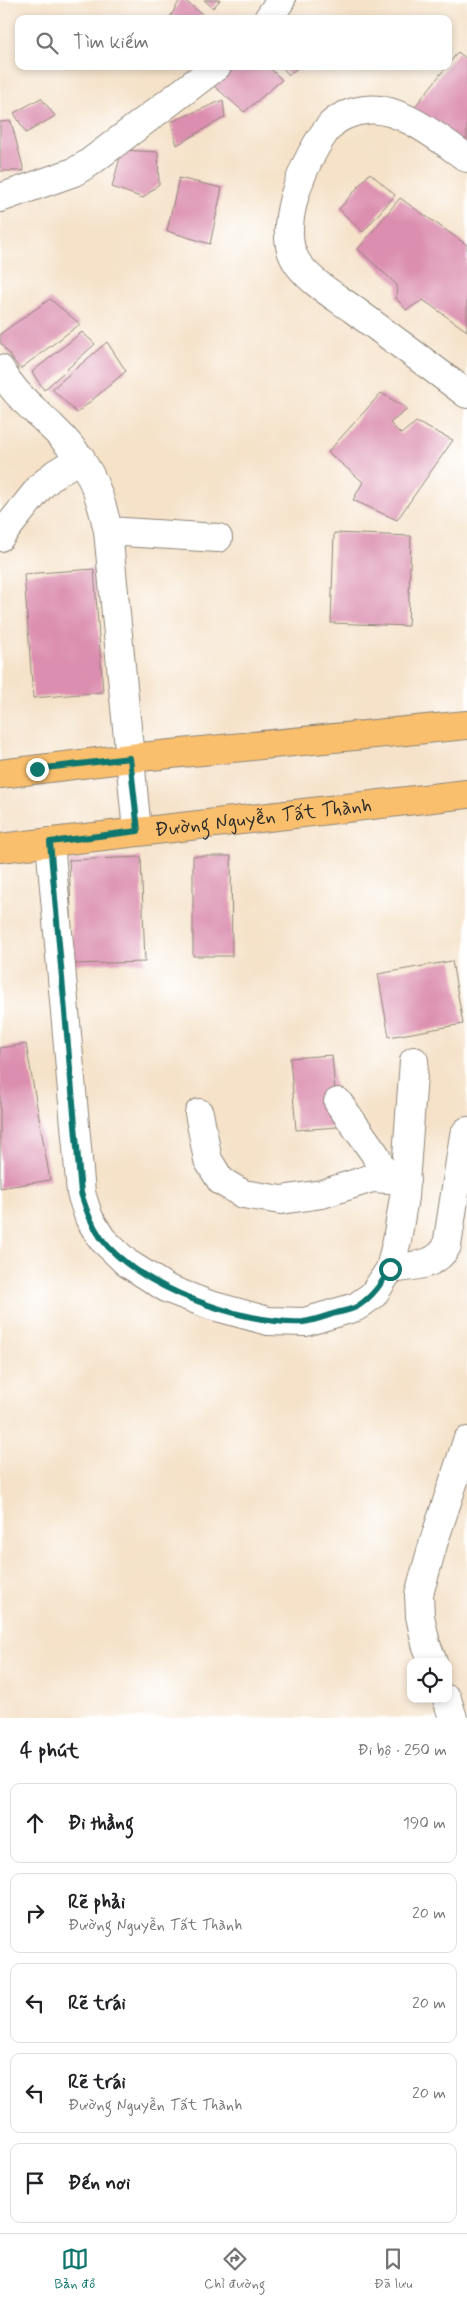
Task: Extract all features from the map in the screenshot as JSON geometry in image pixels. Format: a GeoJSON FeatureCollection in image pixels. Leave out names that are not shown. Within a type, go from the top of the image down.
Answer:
{"type":"FeatureCollection","features":[{"type":"Feature","properties":{"kind":"main road"},"geometry":{"type":"LineString","coordinates":[[0,774],[130,758],[467,725]]}},
{"type":"Feature","properties":{"kind":"main road","name":"Đường Nguyễn Tất Thành"},"geometry":{"type":"LineString","coordinates":[[0,848],[467,794]]}},
{"type":"Feature","properties":{"kind":"street"},"geometry":{"type":"LineString","coordinates":[[271,15],[281,0]]}},
{"type":"Feature","properties":{"kind":"street"},"geometry":{"type":"LineString","coordinates":[[0,198],[74,172],[89,163],[212,70]]}},
{"type":"Feature","properties":{"kind":"street"},"geometry":{"type":"LineString","coordinates":[[467,158],[423,127],[389,112],[367,109],[347,114],[330,126],[314,150],[294,196],[288,223],[288,238],[298,264],[324,288],[467,394]]}},
{"type":"Feature","properties":{"kind":"street"},"geometry":{"type":"LineString","coordinates":[[3,384],[51,426],[81,458],[92,476],[100,495],[108,531],[138,831]]}},
{"type":"Feature","properties":{"kind":"street"},"geometry":{"type":"LineString","coordinates":[[0,537],[41,486],[56,473],[81,458]]}},
{"type":"Feature","properties":{"kind":"street"},"geometry":{"type":"LineString","coordinates":[[108,531],[218,538]]}},
{"type":"Feature","properties":{"kind":"street"},"geometry":{"type":"LineString","coordinates":[[50,842],[81,1193],[89,1218],[102,1239],[127,1263],[168,1289],[210,1306],[268,1321],[305,1322],[356,1307],[373,1295],[390,1269],[397,1240],[395,1179],[414,1061]]}},
{"type":"Feature","properties":{"kind":"street"},"geometry":{"type":"LineString","coordinates":[[338,1102],[374,1154],[395,1179]]}},
{"type":"Feature","properties":{"kind":"street"},"geometry":{"type":"LineString","coordinates":[[199,1113],[208,1160],[222,1181],[243,1194],[281,1200],[301,1198],[372,1178],[395,1179]]}},
{"type":"Feature","properties":{"kind":"street"},"geometry":{"type":"LineString","coordinates":[[390,1269],[423,1264],[442,1256],[447,1246],[464,1135],[467,1131]]}},
{"type":"Feature","properties":{"kind":"street"},"geometry":{"type":"LineString","coordinates":[[431,1658],[426,1644],[420,1616],[419,1594],[434,1541],[467,1441]]}},
{"type":"Feature","properties":{"kind":"street"},"geometry":{"type":"LineString","coordinates":[[448,1703],[453,1718]]}},
{"type":"Feature","properties":{"kind":"building"},"geometry":{"type":"Polygon","coordinates":[[[180,0],[184,0],[202,14],[201,15],[171,15],[180,0]]]}},
{"type":"Feature","properties":{"kind":"building"},"geometry":{"type":"Polygon","coordinates":[[[204,0],[220,0],[213,8],[204,0]]]}},
{"type":"Feature","properties":{"kind":"building"},"geometry":{"type":"Polygon","coordinates":[[[458,52],[467,59],[467,154],[410,113],[444,70],[452,70],[452,60],[458,52]]]}},
{"type":"Feature","properties":{"kind":"building"},"geometry":{"type":"Polygon","coordinates":[[[232,70],[272,70],[282,80],[244,112],[214,86],[232,70]]]}},
{"type":"Feature","properties":{"kind":"building"},"geometry":{"type":"Polygon","coordinates":[[[285,70],[295,70],[289,75],[285,70]]]}},
{"type":"Feature","properties":{"kind":"building"},"geometry":{"type":"Polygon","coordinates":[[[41,98],[55,116],[26,133],[14,113],[41,98]]]}},
{"type":"Feature","properties":{"kind":"building"},"geometry":{"type":"Polygon","coordinates":[[[223,100],[225,117],[177,145],[171,122],[223,100]]]}},
{"type":"Feature","properties":{"kind":"building"},"geometry":{"type":"Polygon","coordinates":[[[11,121],[24,171],[0,171],[0,122],[11,121]]]}},
{"type":"Feature","properties":{"kind":"building"},"geometry":{"type":"Polygon","coordinates":[[[122,150],[158,152],[159,184],[143,198],[112,187],[122,150]]]}},
{"type":"Feature","properties":{"kind":"building"},"geometry":{"type":"Polygon","coordinates":[[[370,173],[395,195],[363,232],[339,209],[370,173]]]}},
{"type":"Feature","properties":{"kind":"building"},"geometry":{"type":"Polygon","coordinates":[[[179,178],[222,188],[210,244],[167,231],[179,178]]]}},
{"type":"Feature","properties":{"kind":"building"},"geometry":{"type":"Polygon","coordinates":[[[400,198],[467,245],[467,331],[423,300],[406,310],[396,298],[397,285],[358,249],[400,198]]]}},
{"type":"Feature","properties":{"kind":"building"},"geometry":{"type":"Polygon","coordinates":[[[50,299],[80,324],[20,369],[0,342],[0,334],[50,299]]]}},
{"type":"Feature","properties":{"kind":"building"},"geometry":{"type":"Polygon","coordinates":[[[82,332],[95,344],[44,390],[32,372],[82,332]]]}},
{"type":"Feature","properties":{"kind":"building"},"geometry":{"type":"Polygon","coordinates":[[[107,342],[126,371],[77,413],[52,389],[107,342]]]}},
{"type":"Feature","properties":{"kind":"building"},"geometry":{"type":"Polygon","coordinates":[[[381,393],[408,409],[390,423],[401,434],[416,422],[453,440],[397,520],[353,500],[363,482],[328,452],[381,393]]]}},
{"type":"Feature","properties":{"kind":"building"},"geometry":{"type":"Polygon","coordinates":[[[334,533],[411,536],[408,626],[331,623],[334,533]]]}},
{"type":"Feature","properties":{"kind":"building"},"geometry":{"type":"Polygon","coordinates":[[[94,569],[103,692],[33,698],[24,574],[94,569]]]}},
{"type":"Feature","properties":{"kind":"building"},"geometry":{"type":"Polygon","coordinates":[[[193,856],[231,856],[232,956],[193,956],[193,856]]]}},
{"type":"Feature","properties":{"kind":"building"},"geometry":{"type":"Polygon","coordinates":[[[141,857],[145,962],[73,964],[69,860],[141,857]]]}},
{"type":"Feature","properties":{"kind":"building"},"geometry":{"type":"Polygon","coordinates":[[[452,961],[463,1024],[389,1037],[378,974],[452,961]]]}},
{"type":"Feature","properties":{"kind":"building"},"geometry":{"type":"Polygon","coordinates":[[[26,1044],[50,1180],[0,1188],[0,1048],[26,1044]]]}},
{"type":"Feature","properties":{"kind":"building"},"geometry":{"type":"Polygon","coordinates":[[[332,1055],[338,1127],[296,1130],[290,1058],[332,1055]]]}},
{"type":"Feature","properties":{"kind":"route"},"geometry":{"type":"LineString","coordinates":[[37,769],[130,758],[138,831],[50,842],[81,1193],[89,1218],[102,1239],[127,1263],[168,1289],[210,1306],[268,1321],[305,1322],[356,1307],[373,1295],[390,1269]]}}]}
